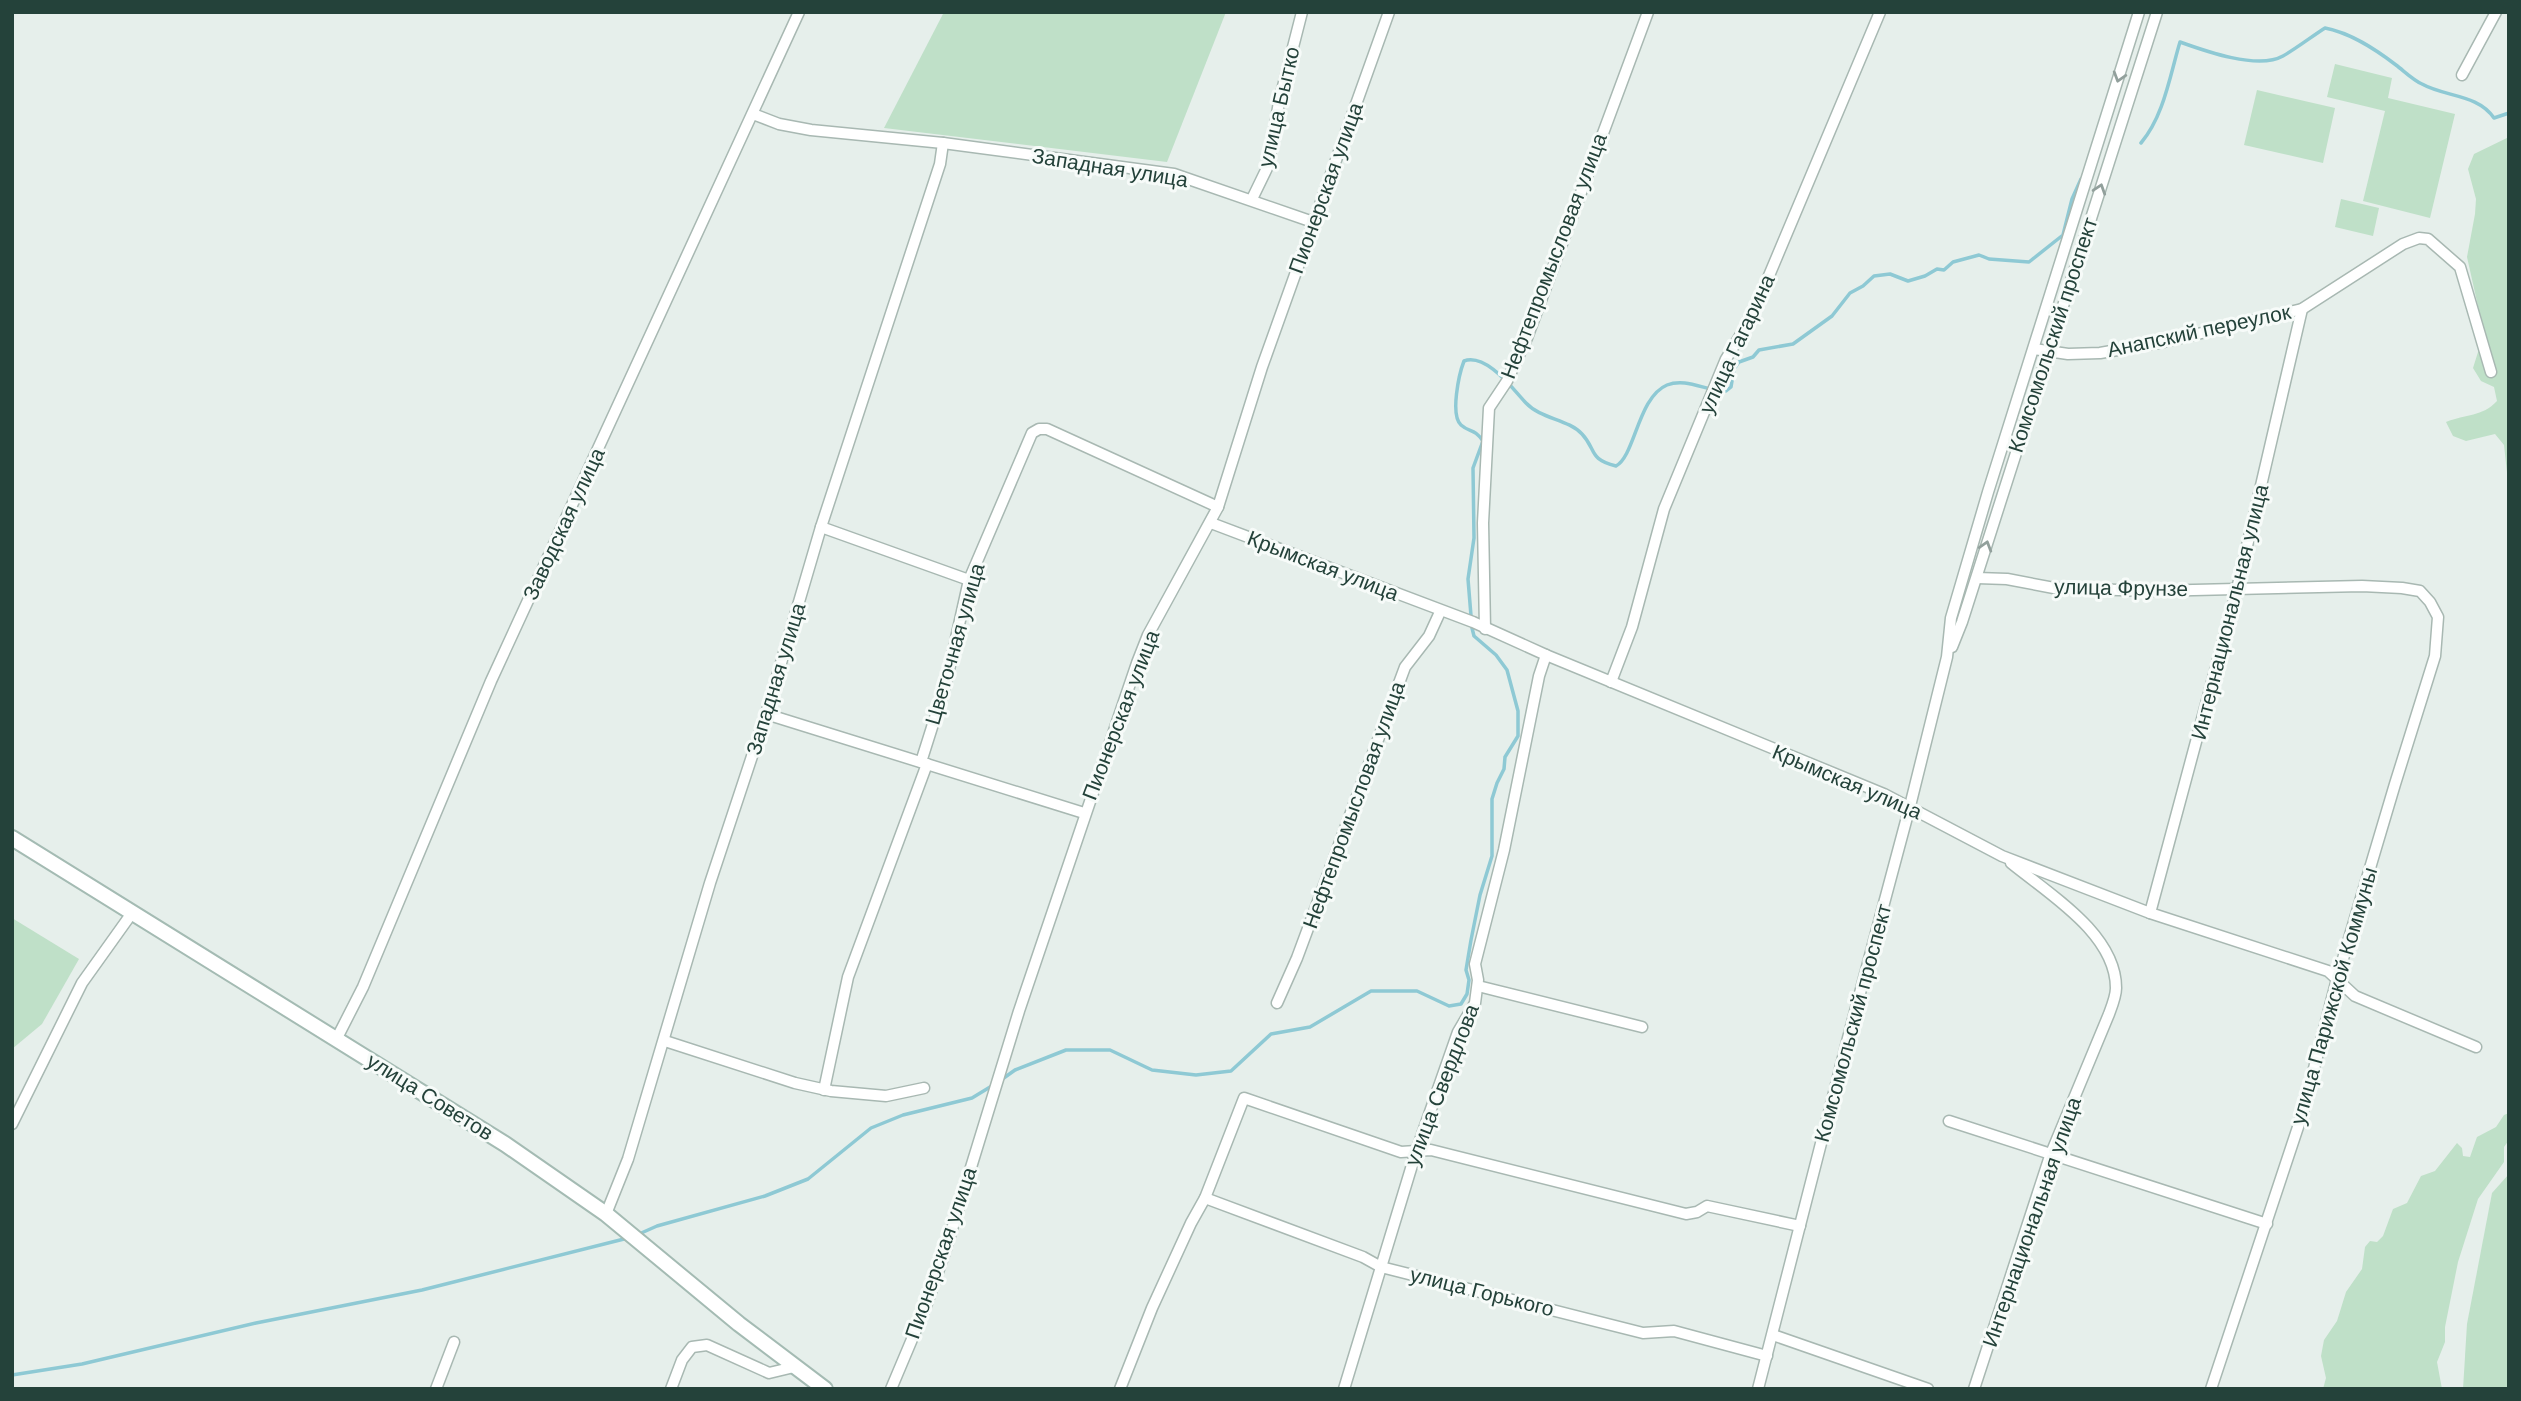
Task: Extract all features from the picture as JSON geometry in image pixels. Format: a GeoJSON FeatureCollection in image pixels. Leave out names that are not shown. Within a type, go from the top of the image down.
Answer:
{"type":"FeatureCollection","features":[{"type":"Feature","properties":{"kind":"main road","name":"улица Советов"},"geometry":{"type":"LineString","coordinates":[[12,838],[505,1144],[606,1214],[794,1367],[825,1389]]}},
{"type":"Feature","properties":{"kind":"street","name":"Заводская улица"},"geometry":{"type":"LineString","coordinates":[[337,1038],[363,987],[491,681],[799,12]]}},
{"type":"Feature","properties":{"kind":"street","name":"улица Бытко"},"geometry":{"type":"LineString","coordinates":[[1252,200],[1268,166],[1279,102],[1302,12]]}},
{"type":"Feature","properties":{"kind":"street","name":"Пионерская улица"},"geometry":{"type":"LineString","coordinates":[[891,1389],[926,1306],[1018,1011],[1084,813],[1148,635],[1218,508],[1262,367],[1389,12]]}},
{"type":"Feature","properties":{"kind":"street","name":"Нефтепромысловая улица"},"geometry":{"type":"LineString","coordinates":[[1485,629],[1483,523],[1489,408],[1507,381],[1527,338],[1647,12]]}},
{"type":"Feature","properties":{"kind":"street","name":"улица Гагарина"},"geometry":{"type":"LineString","coordinates":[[1611,682],[1632,628],[1664,509],[1726,359],[1740,340],[1752,316],[1880,12]]}},
{"type":"Feature","properties":{"kind":"street","name":"Комсомольский проспект"},"geometry":{"type":"LineString","coordinates":[[1758,1389],[1910,806],[1947,657],[1951,618],[2139,12]]}},
{"type":"Feature","properties":{"kind":"street","name":"Комсомольский проспект"},"geometry":{"type":"LineString","coordinates":[[1947,657],[1977,578],[2157,12]]}},
{"type":"Feature","properties":{"kind":"street"},"geometry":{"type":"LineString","coordinates":[[2462,75],[2496,12]]}},
{"type":"Feature","properties":{"kind":"street","name":"Западная улица"},"geometry":{"type":"LineString","coordinates":[[753,114],[779,124],[811,130],[943,143],[1174,174],[1313,222]]}},
{"type":"Feature","properties":{"kind":"street","name":"Западная улица"},"geometry":{"type":"LineString","coordinates":[[606,1214],[628,1159],[710,883],[766,714],[821,527],[940,164],[943,143]]}},
{"type":"Feature","properties":{"kind":"street","name":"Анапский переулок"},"geometry":{"type":"LineString","coordinates":[[2034,349],[2047,352],[2100,353],[2216,331],[2302,309],[2403,244],[2419,238],[2428,239],[2460,267],[2491,372]]}},
{"type":"Feature","properties":{"kind":"street","name":"Интернациональная улица"},"geometry":{"type":"LineString","coordinates":[[2150,913],[2237,589],[2302,309]]}},
{"type":"Feature","properties":{"kind":"street","name":"Цветочная улица"},"geometry":{"type":"LineString","coordinates":[[824,1090],[848,977],[924,763],[970,580],[1032,433],[1040,429],[1055,433],[1218,508]]}},
{"type":"Feature","properties":{"kind":"street","name":"Крымская улица"},"geometry":{"type":"LineString","coordinates":[[1211,523],[1440,612],[1473,622],[1910,806],[2003,856],[2150,913],[2328,971],[2355,996],[2476,1047]]}},
{"type":"Feature","properties":{"kind":"street"},"geometry":{"type":"LineString","coordinates":[[821,527],[970,580]]}},
{"type":"Feature","properties":{"kind":"street","name":"улица Фрунзе"},"geometry":{"type":"LineString","coordinates":[[1977,578],[2007,579],[2054,588],[2152,591],[2362,586],[2402,588],[2420,591],[2430,602]]}},
{"type":"Feature","properties":{"kind":"street","name":"улица Парижской Коммуны"},"geometry":{"type":"LineString","coordinates":[[2211,1389],[2302,1115],[2337,979],[2435,656],[2438,617],[2430,602]]}},
{"type":"Feature","properties":{"kind":"street","name":"Нефтепромысловая улица"},"geometry":{"type":"LineString","coordinates":[[1277,1003],[1297,958],[1405,667],[1429,636],[1440,612]]}},
{"type":"Feature","properties":{"kind":"street","name":"улица Свердлова"},"geometry":{"type":"LineString","coordinates":[[1345,1389],[1416,1152],[1458,1032],[1475,1003],[1478,986],[1475,964],[1504,850],[1539,676],[1546,655]]}},
{"type":"Feature","properties":{"kind":"street"},"geometry":{"type":"LineString","coordinates":[[766,714],[1084,813]]}},
{"type":"Feature","properties":{"kind":"street","name":"Интернациональная улица"},"geometry":{"type":"LineString","coordinates":[[1974,1389],[2050,1156],[2109,1014],[2116,990],[2109,954],[2091,929],[2003,856]]}},
{"type":"Feature","properties":{"kind":"street"},"geometry":{"type":"LineString","coordinates":[[12,1124],[82,983],[132,913]]}},
{"type":"Feature","properties":{"kind":"street"},"geometry":{"type":"LineString","coordinates":[[1478,986],[1642,1027]]}},
{"type":"Feature","properties":{"kind":"street"},"geometry":{"type":"LineString","coordinates":[[665,1041],[824,1090],[886,1096],[923,1088]]}},
{"type":"Feature","properties":{"kind":"street"},"geometry":{"type":"LineString","coordinates":[[1120,1389],[1152,1308],[1205,1198],[1244,1098],[1401,1152],[1431,1150],[1686,1214],[1707,1206],[1800,1226]]}},
{"type":"Feature","properties":{"kind":"street"},"geometry":{"type":"LineString","coordinates":[[1949,1121],[2050,1156],[2267,1224]]}},
{"type":"Feature","properties":{"kind":"street","name":"улица Горького"},"geometry":{"type":"LineString","coordinates":[[1205,1198],[1363,1257],[1381,1267],[1643,1333],[1675,1331],[1767,1356]]}},
{"type":"Feature","properties":{"kind":"street"},"geometry":{"type":"LineString","coordinates":[[1773,1335],[1928,1389]]}},
{"type":"Feature","properties":{"kind":"street"},"geometry":{"type":"LineString","coordinates":[[436,1389],[454,1342]]}},
{"type":"Feature","properties":{"kind":"street"},"geometry":{"type":"LineString","coordinates":[[671,1389],[682,1360],[692,1347],[707,1345],[769,1373],[794,1367]]}},
{"type":"Feature","properties":{"kind":"green space"},"geometry":{"type":"Polygon","coordinates":[[[944,12],[1226,12],[1167,162],[884,128],[944,12]]]}},
{"type":"Feature","properties":{"kind":"green space"},"geometry":{"type":"Polygon","coordinates":[[[2335,64],[2392,78],[2388,98],[2455,114],[2430,218],[2363,201],[2385,111],[2327,97],[2335,64]]]}},
{"type":"Feature","properties":{"kind":"green space"},"geometry":{"type":"Polygon","coordinates":[[[2257,90],[2335,108],[2323,163],[2244,145],[2257,90]]]}},
{"type":"Feature","properties":{"kind":"green space"},"geometry":{"type":"Polygon","coordinates":[[[2509,137],[2509,491],[2504,445],[2495,434],[2466,441],[2453,436],[2446,422],[2480,413],[2497,401],[2494,387],[2481,381],[2473,368],[2484,333],[2467,257],[2476,199],[2468,169],[2474,154],[2509,137]]]}},
{"type":"Feature","properties":{"kind":"green space"},"geometry":{"type":"Polygon","coordinates":[[[2341,199],[2379,208],[2373,236],[2335,227],[2341,199]]]}},
{"type":"Feature","properties":{"kind":"green space"},"geometry":{"type":"Polygon","coordinates":[[[12,918],[79,959],[42,1024],[12,1049],[12,918]]]}},
{"type":"Feature","properties":{"kind":"green space"},"geometry":{"type":"Polygon","coordinates":[[[2509,1113],[2509,1140],[2504,1147],[2504,1162],[2478,1199],[2458,1262],[2445,1327],[2445,1342],[2437,1362],[2442,1389],[2323,1389],[2326,1378],[2321,1356],[2324,1340],[2337,1321],[2346,1292],[2362,1269],[2365,1247],[2370,1241],[2377,1242],[2383,1236],[2393,1209],[2407,1203],[2421,1176],[2435,1171],[2457,1143],[2462,1148],[2463,1156],[2470,1157],[2477,1137],[2496,1127],[2504,1115],[2509,1113]]]}},
{"type":"Feature","properties":{"kind":"green space"},"geometry":{"type":"Polygon","coordinates":[[[2509,1174],[2509,1389],[2463,1389],[2467,1324],[2492,1193],[2509,1174]]]}},
{"type":"Feature","properties":{"kind":"waterway"},"geometry":{"type":"LineString","coordinates":[[2141,143],[2161,108],[2180,42],[2232,58],[2272,60],[2288,53],[2325,28],[2362,42],[2422,84],[2479,104],[2494,118],[2509,113]]}},
{"type":"Feature","properties":{"kind":"waterway"},"geometry":{"type":"LineString","coordinates":[[1001,1080],[1015,1070],[1066,1050],[1110,1050],[1152,1070],[1196,1075],[1231,1071],[1271,1034],[1310,1027],[1371,991],[1417,991],[1449,1006],[1461,1004],[1467,994],[1469,980],[1466,970],[1471,940],[1480,895],[1492,856],[1492,799],[1504,769],[1505,757],[1518,736],[1518,711],[1507,670],[1496,655],[1474,636],[1472,628],[1468,579],[1474,538],[1473,468],[1483,441],[1477,434],[1461,425],[1456,413],[1456,394],[1464,361],[1481,362],[1490,367],[1532,408],[1576,429],[1587,440],[1597,457],[1616,466],[1628,451],[1643,413],[1657,392],[1674,383],[1726,391],[1731,387],[1734,369],[1739,362],[1753,357],[1759,350],[1793,344],[1832,316],[1850,293],[1874,276],[1890,274],[1908,281],[1937,269],[1944,270],[1953,262],[1979,255],[1989,259],[2029,262],[2063,235],[2072,199],[2081,179]]}},
{"type":"Feature","properties":{"kind":"waterway"},"geometry":{"type":"LineString","coordinates":[[639,1234],[657,1226],[765,1196],[808,1179],[871,1128],[903,1115],[972,1098],[995,1084]]}},
{"type":"Feature","properties":{"kind":"waterway"},"geometry":{"type":"LineString","coordinates":[[12,1375],[82,1364],[256,1323],[422,1290],[628,1238]]}}]}
